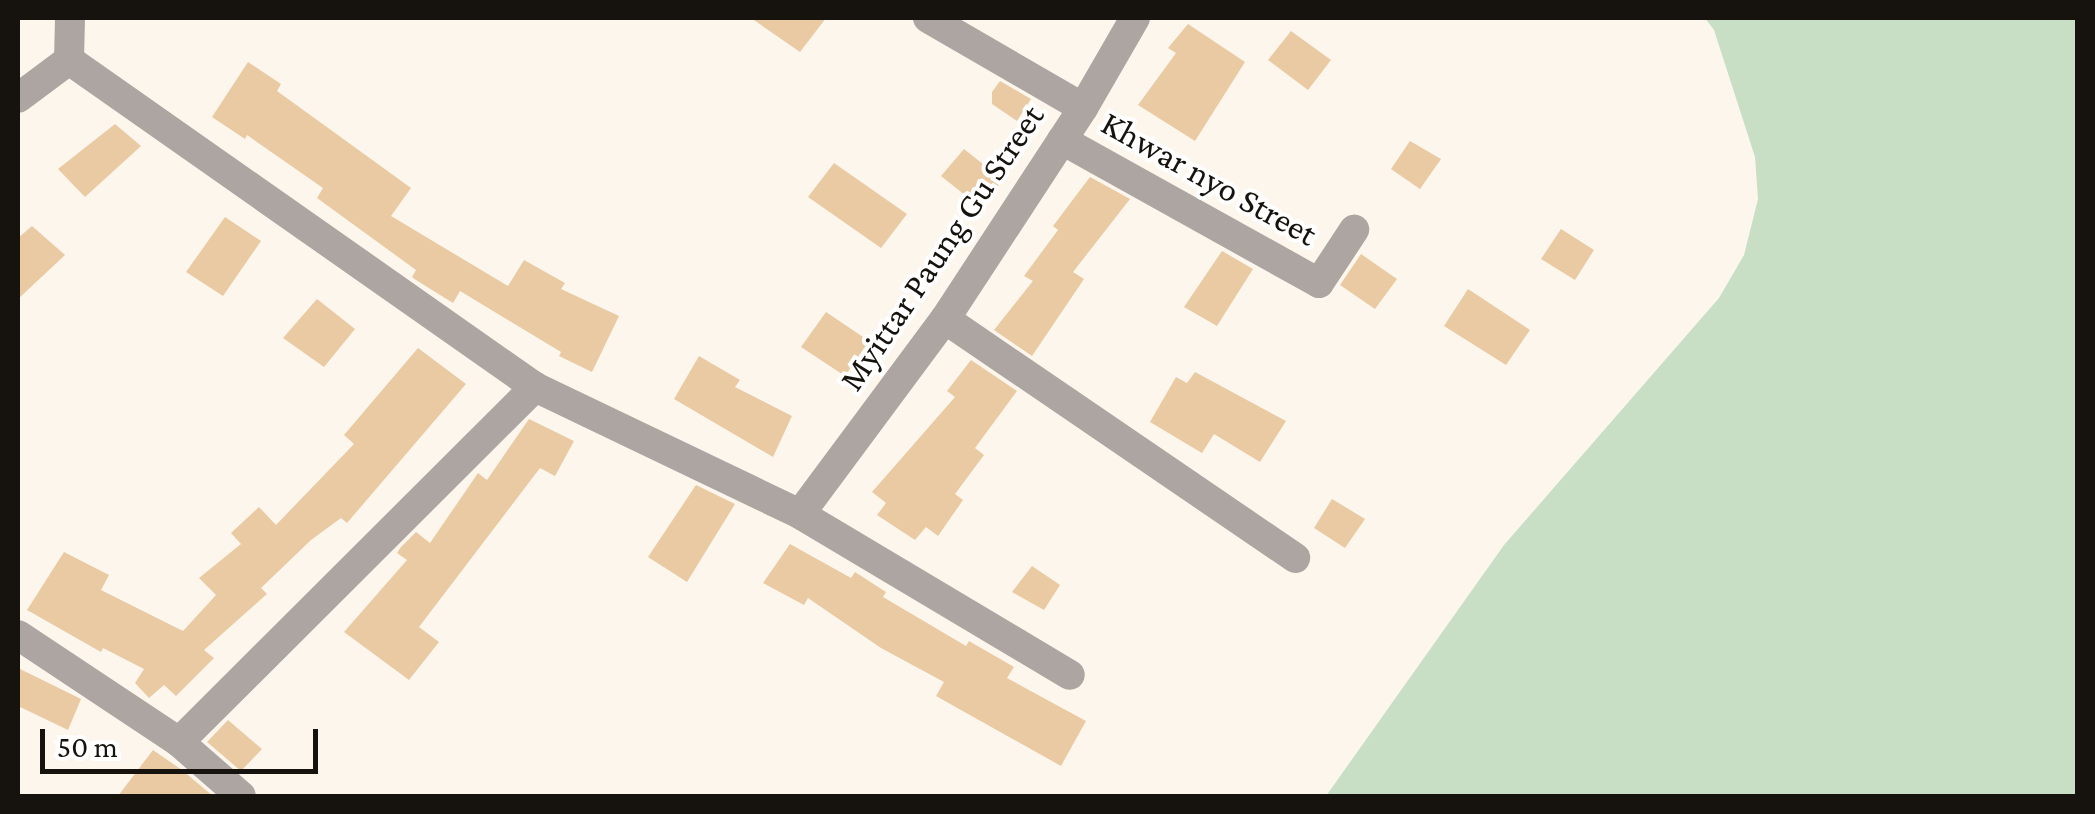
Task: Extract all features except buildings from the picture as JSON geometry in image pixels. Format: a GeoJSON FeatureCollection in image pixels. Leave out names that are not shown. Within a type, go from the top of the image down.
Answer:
{"type":"FeatureCollection","features":[{"type":"Feature","properties":{"kind":"street"},"geometry":{"type":"LineString","coordinates":[[69,60],[70,18]]}},
{"type":"Feature","properties":{"kind":"street","name":"Khwar nyo Street"},"geometry":{"type":"LineString","coordinates":[[928,18],[1083,108]]}},
{"type":"Feature","properties":{"kind":"street","name":"Myittar Paung Gu Street"},"geometry":{"type":"LineString","coordinates":[[800,514],[946,319],[1083,108],[1135,18]]}},
{"type":"Feature","properties":{"kind":"street"},"geometry":{"type":"LineString","coordinates":[[18,98],[69,60]]}},
{"type":"Feature","properties":{"kind":"street"},"geometry":{"type":"LineString","coordinates":[[69,60],[535,388],[800,514],[1070,675]]}},
{"type":"Feature","properties":{"kind":"street","name":"Khwar nyo Street"},"geometry":{"type":"LineString","coordinates":[[1062,140],[1318,283],[1354,230]]}},
{"type":"Feature","properties":{"kind":"street"},"geometry":{"type":"LineString","coordinates":[[946,319],[1295,558]]}},
{"type":"Feature","properties":{"kind":"street"},"geometry":{"type":"LineString","coordinates":[[179,742],[535,388]]}},
{"type":"Feature","properties":{"kind":"street"},"geometry":{"type":"LineString","coordinates":[[18,635],[179,742],[241,796]]}},
{"type":"Feature","properties":{"kind":"green space"},"geometry":{"type":"Polygon","coordinates":[[[1705,18],[2077,18],[2077,796],[1326,796],[1504,545],[1719,298],[1744,255],[1758,199],[1755,157],[1714,30],[1705,18]]]}}]}
